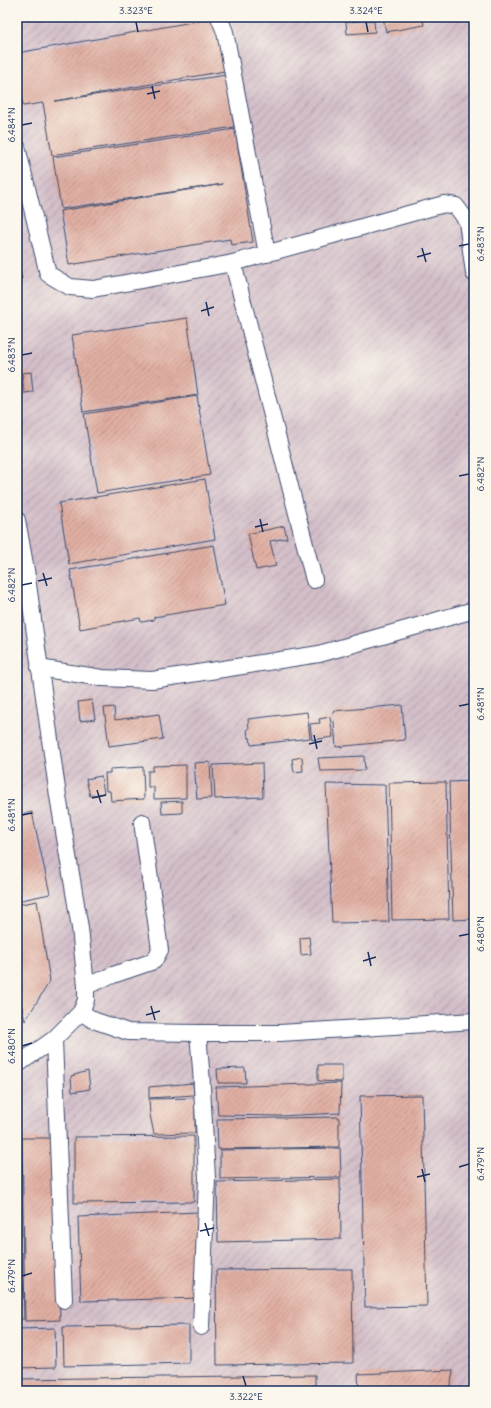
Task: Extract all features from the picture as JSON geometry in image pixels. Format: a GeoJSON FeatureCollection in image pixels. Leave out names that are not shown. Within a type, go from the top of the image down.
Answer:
{"type":"FeatureCollection","features":[{"type":"Feature","properties":{"kind":"street"},"geometry":{"type":"LineString","coordinates":[[219,17],[225,32],[267,254]]}},
{"type":"Feature","properties":{"kind":"street"},"geometry":{"type":"LineString","coordinates":[[17,147],[48,274],[70,287],[93,289],[233,263],[444,204],[456,206],[467,222],[474,273]]}},
{"type":"Feature","properties":{"kind":"street"},"geometry":{"type":"LineString","coordinates":[[233,263],[314,580]]}},
{"type":"Feature","properties":{"kind":"street"},"geometry":{"type":"LineString","coordinates":[[17,520],[26,570],[58,796],[80,928],[86,986],[86,1000],[81,1012],[54,1039],[17,1065]]}},
{"type":"Feature","properties":{"kind":"street"},"geometry":{"type":"LineString","coordinates":[[39,668],[102,678],[152,680],[319,654],[474,610]]}},
{"type":"Feature","properties":{"kind":"street"},"geometry":{"type":"LineString","coordinates":[[86,986],[154,961],[160,950],[142,822]]}},
{"type":"Feature","properties":{"kind":"street"},"geometry":{"type":"LineString","coordinates":[[81,1012],[93,1020],[128,1032],[280,1033],[474,1021]]}},
{"type":"Feature","properties":{"kind":"street"},"geometry":{"type":"LineString","coordinates":[[198,1033],[207,1178],[201,1327]]}},
{"type":"Feature","properties":{"kind":"street"},"geometry":{"type":"LineString","coordinates":[[54,1039],[64,1300]]}},
{"type":"Feature","properties":{"kind":"shaded area"},"geometry":{"type":"Polygon","coordinates":[[[17,17],[474,17],[474,1391],[17,1391],[17,17]]]}},
{"type":"Feature","properties":{"kind":"building"},"geometry":{"type":"Polygon","coordinates":[[[383,17],[422,17],[424,25],[386,32],[383,17]]]}},
{"type":"Feature","properties":{"kind":"building"},"geometry":{"type":"Polygon","coordinates":[[[215,18],[225,71],[55,101],[226,75],[234,127],[52,155],[43,103],[23,106],[17,70],[17,53],[215,18]]]}},
{"type":"Feature","properties":{"kind":"building"},"geometry":{"type":"Polygon","coordinates":[[[374,20],[375,32],[347,34],[346,22],[374,20]]]}},
{"type":"Feature","properties":{"kind":"building"},"geometry":{"type":"Polygon","coordinates":[[[235,129],[253,242],[231,245],[230,239],[69,265],[60,211],[223,184],[61,209],[53,157],[235,129]]]}},
{"type":"Feature","properties":{"kind":"building"},"geometry":{"type":"Polygon","coordinates":[[[18,263],[22,279],[17,279],[18,263]]]}},
{"type":"Feature","properties":{"kind":"building"},"geometry":{"type":"Polygon","coordinates":[[[187,318],[198,395],[83,412],[72,335],[187,318]]]}},
{"type":"Feature","properties":{"kind":"building"},"geometry":{"type":"Polygon","coordinates":[[[31,372],[33,392],[24,393],[22,373],[31,372]]]}},
{"type":"Feature","properties":{"kind":"building"},"geometry":{"type":"Polygon","coordinates":[[[197,396],[210,475],[97,493],[84,414],[197,396]]]}},
{"type":"Feature","properties":{"kind":"building"},"geometry":{"type":"Polygon","coordinates":[[[205,479],[215,539],[69,564],[59,503],[205,479]]]}},
{"type":"Feature","properties":{"kind":"building"},"geometry":{"type":"Polygon","coordinates":[[[284,526],[287,538],[270,541],[276,566],[256,570],[248,534],[284,526]]]}},
{"type":"Feature","properties":{"kind":"building"},"geometry":{"type":"Polygon","coordinates":[[[214,545],[225,605],[154,617],[154,620],[141,622],[140,618],[80,629],[70,570],[214,545]]]}},
{"type":"Feature","properties":{"kind":"building"},"geometry":{"type":"Polygon","coordinates":[[[92,700],[95,719],[80,721],[78,702],[92,700]]]}},
{"type":"Feature","properties":{"kind":"building"},"geometry":{"type":"Polygon","coordinates":[[[402,705],[405,740],[336,747],[333,711],[402,705]]]}},
{"type":"Feature","properties":{"kind":"building"},"geometry":{"type":"Polygon","coordinates":[[[114,707],[115,720],[159,714],[163,739],[109,746],[104,708],[114,707]]]}},
{"type":"Feature","properties":{"kind":"building"},"geometry":{"type":"Polygon","coordinates":[[[307,712],[310,738],[251,745],[250,737],[248,738],[248,719],[307,712]]]}},
{"type":"Feature","properties":{"kind":"building"},"geometry":{"type":"Polygon","coordinates":[[[330,717],[333,737],[312,740],[310,724],[320,723],[319,719],[330,717]]]}},
{"type":"Feature","properties":{"kind":"building"},"geometry":{"type":"Polygon","coordinates":[[[364,756],[365,770],[320,771],[318,758],[364,756]]]}},
{"type":"Feature","properties":{"kind":"building"},"geometry":{"type":"Polygon","coordinates":[[[302,757],[303,771],[294,772],[292,759],[302,757]]]}},
{"type":"Feature","properties":{"kind":"building"},"geometry":{"type":"Polygon","coordinates":[[[210,762],[212,798],[197,799],[194,763],[210,762]]]}},
{"type":"Feature","properties":{"kind":"building"},"geometry":{"type":"Polygon","coordinates":[[[262,763],[263,797],[215,799],[213,765],[262,763]]]}},
{"type":"Feature","properties":{"kind":"building"},"geometry":{"type":"Polygon","coordinates":[[[186,765],[186,798],[154,799],[154,787],[148,787],[148,771],[153,771],[153,766],[186,765]]]}},
{"type":"Feature","properties":{"kind":"building"},"geometry":{"type":"Polygon","coordinates":[[[143,767],[144,799],[111,801],[110,791],[106,791],[105,773],[110,773],[110,769],[143,767]]]}},
{"type":"Feature","properties":{"kind":"building"},"geometry":{"type":"Polygon","coordinates":[[[101,776],[104,793],[90,796],[86,779],[101,776]]]}},
{"type":"Feature","properties":{"kind":"building"},"geometry":{"type":"Polygon","coordinates":[[[474,781],[474,919],[453,920],[449,782],[474,781]]]}},
{"type":"Feature","properties":{"kind":"building"},"geometry":{"type":"Polygon","coordinates":[[[446,782],[449,919],[392,920],[389,783],[446,782]]]}},
{"type":"Feature","properties":{"kind":"building"},"geometry":{"type":"Polygon","coordinates":[[[326,784],[385,785],[389,922],[332,923],[326,784]]]}},
{"type":"Feature","properties":{"kind":"building"},"geometry":{"type":"Polygon","coordinates":[[[182,801],[182,813],[162,814],[161,802],[182,801]]]}},
{"type":"Feature","properties":{"kind":"building"},"geometry":{"type":"Polygon","coordinates":[[[32,812],[50,894],[17,901],[17,816],[32,812]]]}},
{"type":"Feature","properties":{"kind":"building"},"geometry":{"type":"Polygon","coordinates":[[[37,901],[50,981],[25,1021],[17,985],[17,905],[37,901]]]}},
{"type":"Feature","properties":{"kind":"building"},"geometry":{"type":"Polygon","coordinates":[[[309,937],[311,954],[301,955],[300,938],[309,937]]]}},
{"type":"Feature","properties":{"kind":"building"},"geometry":{"type":"Polygon","coordinates":[[[318,1065],[342,1065],[342,1082],[318,1081],[318,1065]]]}},
{"type":"Feature","properties":{"kind":"building"},"geometry":{"type":"Polygon","coordinates":[[[245,1068],[246,1083],[218,1083],[217,1069],[245,1068]]]}},
{"type":"Feature","properties":{"kind":"building"},"geometry":{"type":"Polygon","coordinates":[[[88,1071],[90,1089],[72,1092],[71,1076],[88,1071]]]}},
{"type":"Feature","properties":{"kind":"building"},"geometry":{"type":"Polygon","coordinates":[[[193,1083],[194,1095],[149,1098],[149,1087],[193,1083]]]}},
{"type":"Feature","properties":{"kind":"building"},"geometry":{"type":"Polygon","coordinates":[[[341,1083],[340,1113],[279,1116],[218,1115],[216,1087],[341,1083]]]}},
{"type":"Feature","properties":{"kind":"building"},"geometry":{"type":"Polygon","coordinates":[[[422,1095],[427,1306],[365,1307],[360,1096],[422,1095]]]}},
{"type":"Feature","properties":{"kind":"building"},"geometry":{"type":"Polygon","coordinates":[[[195,1098],[195,1133],[154,1134],[150,1115],[149,1099],[195,1098]]]}},
{"type":"Feature","properties":{"kind":"building"},"geometry":{"type":"Polygon","coordinates":[[[339,1117],[339,1147],[218,1149],[217,1119],[339,1117]]]}},
{"type":"Feature","properties":{"kind":"building"},"geometry":{"type":"Polygon","coordinates":[[[194,1136],[194,1202],[74,1203],[74,1137],[194,1136]]]}},
{"type":"Feature","properties":{"kind":"building"},"geometry":{"type":"Polygon","coordinates":[[[17,1137],[20,1137],[24,1319],[17,1319],[17,1137]]]}},
{"type":"Feature","properties":{"kind":"building"},"geometry":{"type":"Polygon","coordinates":[[[22,1138],[57,1138],[60,1320],[25,1321],[22,1138]]]}},
{"type":"Feature","properties":{"kind":"building"},"geometry":{"type":"Polygon","coordinates":[[[340,1148],[341,1177],[220,1179],[220,1150],[340,1148]]]}},
{"type":"Feature","properties":{"kind":"building"},"geometry":{"type":"Polygon","coordinates":[[[340,1179],[341,1239],[218,1242],[217,1182],[340,1179]]]}},
{"type":"Feature","properties":{"kind":"building"},"geometry":{"type":"Polygon","coordinates":[[[199,1212],[202,1298],[81,1301],[78,1217],[199,1212]]]}},
{"type":"Feature","properties":{"kind":"building"},"geometry":{"type":"Polygon","coordinates":[[[352,1269],[353,1363],[217,1365],[216,1270],[352,1269]]]}},
{"type":"Feature","properties":{"kind":"building"},"geometry":{"type":"Polygon","coordinates":[[[189,1325],[189,1363],[64,1366],[63,1327],[189,1325]]]}},
{"type":"Feature","properties":{"kind":"building"},"geometry":{"type":"Polygon","coordinates":[[[55,1328],[56,1367],[17,1368],[17,1329],[55,1328]]]}},
{"type":"Feature","properties":{"kind":"building"},"geometry":{"type":"Polygon","coordinates":[[[453,1370],[450,1391],[359,1391],[358,1374],[453,1370]]]}},
{"type":"Feature","properties":{"kind":"building"},"geometry":{"type":"Polygon","coordinates":[[[315,1375],[315,1391],[17,1391],[17,1379],[315,1375]]]}}]}
